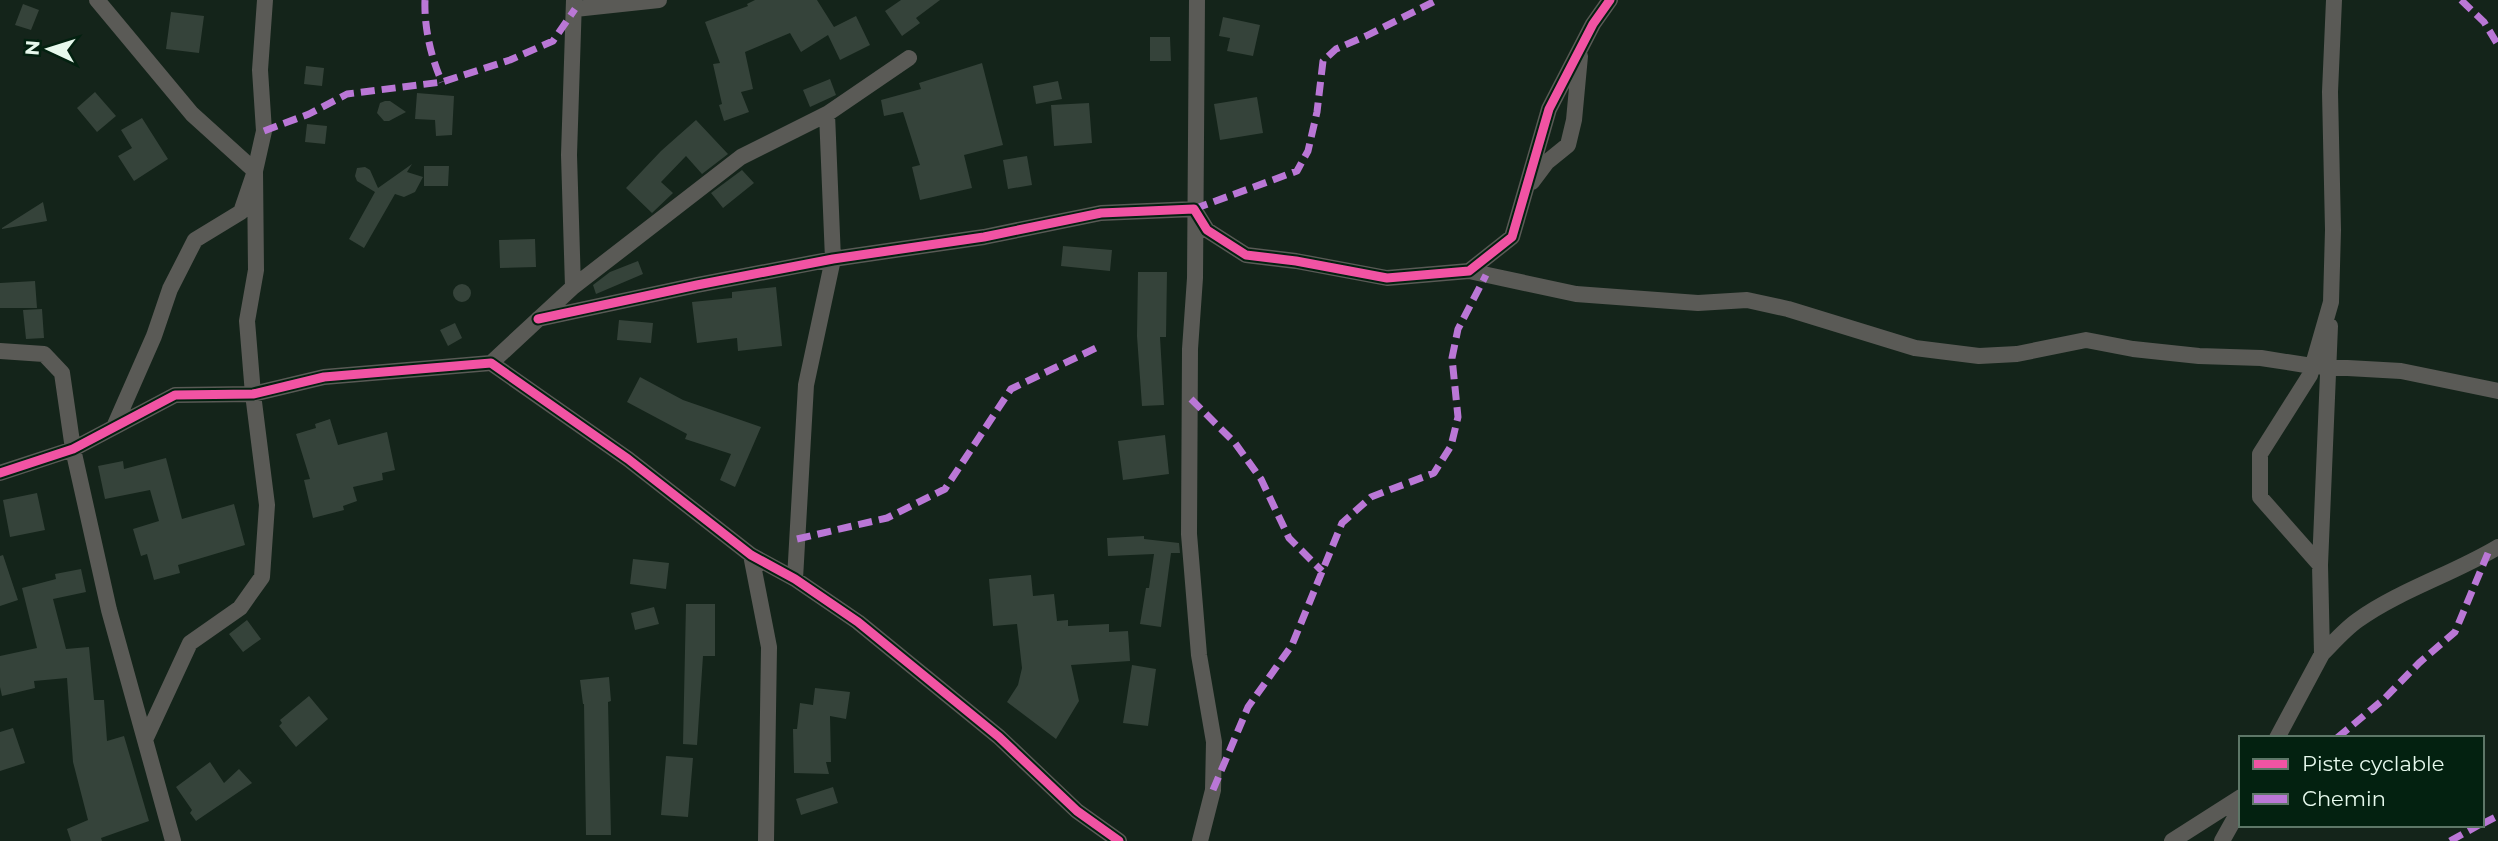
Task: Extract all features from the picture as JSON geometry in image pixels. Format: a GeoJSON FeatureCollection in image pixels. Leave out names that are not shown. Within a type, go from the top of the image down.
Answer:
{"type":"FeatureCollection","features":[{"type":"Feature","properties":{"kind":"street"},"geometry":{"type":"LineString","coordinates":[[97,0],[192,114],[255,171],[256,270],[247,321],[267,505],[262,577],[240,608],[190,643],[145,740]]}},
{"type":"Feature","properties":{"kind":"street"},"geometry":{"type":"LineString","coordinates":[[114,426],[154,336],[170,289],[195,240],[241,212],[255,171],[264,131],[260,70],[265,0]]}},
{"type":"Feature","properties":{"kind":"street"},"geometry":{"type":"LineString","coordinates":[[573,288],[569,155],[575,5],[659,0]]}},
{"type":"Feature","properties":{"kind":"street"},"geometry":{"type":"LineString","coordinates":[[1197,0],[1195,278],[1190,349],[1189,534],[1199,655],[1214,742],[1213,790],[1200,841]]}},
{"type":"Feature","properties":{"kind":"street"},"geometry":{"type":"LineString","coordinates":[[1469,271],[1512,237],[1549,109],[1581,47],[1610,0]]}},
{"type":"Feature","properties":{"kind":"street"},"geometry":{"type":"LineString","coordinates":[[2322,654],[2320,367],[2331,302],[2333,230],[2330,92],[2334,0]]}},
{"type":"Feature","properties":{"kind":"street"},"geometry":{"type":"LineString","coordinates":[[1526,190],[1547,162],[1568,145],[1574,120],[1581,47]]}},
{"type":"Feature","properties":{"kind":"street"},"geometry":{"type":"LineString","coordinates":[[0,473],[73,449],[174,395],[253,394],[324,377],[491,363],[573,288],[741,157],[827,114],[909,58]]}},
{"type":"Feature","properties":{"kind":"street"},"geometry":{"type":"LineString","coordinates":[[795,579],[806,385],[833,259],[827,114]]}},
{"type":"Feature","properties":{"kind":"street"},"geometry":{"type":"LineString","coordinates":[[538,319],[833,259],[984,237],[1101,213],[1194,209]]}},
{"type":"Feature","properties":{"kind":"street"},"geometry":{"type":"LineString","coordinates":[[1194,209],[1207,230],[1246,255],[1296,261],[1387,278],[1469,271],[1576,294],[1698,303],[1747,300],[1788,309],[1915,348],[1979,356],[2017,354],[2086,340],[2133,349],[2199,356],[2261,358],[2320,367],[2402,371],[2498,391]]}},
{"type":"Feature","properties":{"kind":"street"},"geometry":{"type":"LineString","coordinates":[[0,351],[44,354],[62,373],[73,449],[108,610],[173,841]]}},
{"type":"Feature","properties":{"kind":"street"},"geometry":{"type":"LineString","coordinates":[[491,363],[628,459],[751,555],[795,579],[869,631],[999,737],[1077,811],[1119,841]]}},
{"type":"Feature","properties":{"kind":"street"},"geometry":{"type":"LineString","coordinates":[[2320,367],[2309,375],[2260,454],[2260,497],[2320,565]]}},
{"type":"Feature","properties":{"kind":"street"},"geometry":{"type":"LineString","coordinates":[[2278,736],[2322,654],[2356,621],[2396,597],[2464,567],[2498,547]]}},
{"type":"Feature","properties":{"kind":"street"},"geometry":{"type":"LineString","coordinates":[[751,555],[769,647],[766,841]]}},
{"type":"Feature","properties":{"kind":"street"},"geometry":{"type":"LineString","coordinates":[[2172,841],[2239,798]]}},
{"type":"Feature","properties":{"kind":"street"},"geometry":{"type":"LineString","coordinates":[[2222,841],[2239,811]]}},
{"type":"Feature","properties":{"kind":"building"},"geometry":{"type":"Polygon","coordinates":[[[755,0],[817,0],[834,27],[856,16],[870,45],[840,60],[828,35],[801,52],[790,33],[745,52],[753,89],[741,92],[749,112],[724,121],[713,64],[720,63],[705,22],[748,6],[747,4],[755,0]]]}},
{"type":"Feature","properties":{"kind":"building"},"geometry":{"type":"Polygon","coordinates":[[[901,0],[940,0],[916,18],[920,23],[902,36],[885,11],[901,0]]]}},
{"type":"Feature","properties":{"kind":"building"},"geometry":{"type":"Polygon","coordinates":[[[23,4],[39,10],[31,30],[15,25],[23,4]]]}},
{"type":"Feature","properties":{"kind":"building"},"geometry":{"type":"Polygon","coordinates":[[[171,12],[204,16],[199,53],[166,49],[171,12]]]}},
{"type":"Feature","properties":{"kind":"building"},"geometry":{"type":"Polygon","coordinates":[[[1223,17],[1260,25],[1253,56],[1227,51],[1230,38],[1219,36],[1223,17]]]}},
{"type":"Feature","properties":{"kind":"building"},"geometry":{"type":"Polygon","coordinates":[[[1150,37],[1170,37],[1171,61],[1150,61],[1150,37]]]}},
{"type":"Feature","properties":{"kind":"building"},"geometry":{"type":"Polygon","coordinates":[[[982,63],[1003,145],[964,155],[972,188],[920,200],[912,167],[920,165],[903,112],[884,116],[881,100],[921,89],[919,83],[982,63]]]}},
{"type":"Feature","properties":{"kind":"building"},"geometry":{"type":"Polygon","coordinates":[[[306,66],[324,68],[322,86],[304,84],[306,66]]]}},
{"type":"Feature","properties":{"kind":"building"},"geometry":{"type":"Polygon","coordinates":[[[830,79],[836,95],[810,107],[803,90],[830,79]]]}},
{"type":"Feature","properties":{"kind":"building"},"geometry":{"type":"Polygon","coordinates":[[[1058,81],[1062,99],[1036,104],[1033,86],[1058,81]]]}},
{"type":"Feature","properties":{"kind":"building"},"geometry":{"type":"Polygon","coordinates":[[[95,92],[116,116],[97,132],[77,108],[95,92]]]}},
{"type":"Feature","properties":{"kind":"building"},"geometry":{"type":"Polygon","coordinates":[[[417,93],[454,96],[452,135],[436,136],[435,120],[415,119],[417,93]]]}},
{"type":"Feature","properties":{"kind":"building"},"geometry":{"type":"Polygon","coordinates":[[[1257,97],[1263,133],[1220,140],[1214,104],[1257,97]]]}},
{"type":"Feature","properties":{"kind":"building"},"geometry":{"type":"Polygon","coordinates":[[[390,101],[406,112],[384,121],[377,113],[380,103],[390,101]]]}},
{"type":"Feature","properties":{"kind":"building"},"geometry":{"type":"Polygon","coordinates":[[[1089,103],[1092,143],[1054,146],[1051,105],[1089,103]]]}},
{"type":"Feature","properties":{"kind":"building"},"geometry":{"type":"Polygon","coordinates":[[[142,118],[168,159],[134,181],[118,156],[132,148],[121,130],[142,118]]]}},
{"type":"Feature","properties":{"kind":"building"},"geometry":{"type":"Polygon","coordinates":[[[696,120],[728,154],[702,174],[686,156],[661,182],[673,193],[652,213],[626,188],[661,151],[696,120]]]}},
{"type":"Feature","properties":{"kind":"building"},"geometry":{"type":"Polygon","coordinates":[[[307,124],[327,126],[325,144],[305,142],[307,124]]]}},
{"type":"Feature","properties":{"kind":"building"},"geometry":{"type":"Polygon","coordinates":[[[1027,156],[1032,185],[1008,189],[1003,160],[1027,156]]]}},
{"type":"Feature","properties":{"kind":"building"},"geometry":{"type":"Polygon","coordinates":[[[412,164],[407,172],[423,177],[415,192],[404,197],[395,194],[364,248],[349,239],[375,192],[357,181],[357,168],[365,167],[370,170],[378,188],[412,164]]]}},
{"type":"Feature","properties":{"kind":"building"},"geometry":{"type":"Polygon","coordinates":[[[424,166],[449,166],[448,186],[424,186],[424,166]]]}},
{"type":"Feature","properties":{"kind":"building"},"geometry":{"type":"Polygon","coordinates":[[[742,170],[754,183],[723,208],[711,193],[742,170]]]}},
{"type":"Feature","properties":{"kind":"building"},"geometry":{"type":"Polygon","coordinates":[[[43,202],[47,221],[2,229],[2,228],[43,202]]]}},
{"type":"Feature","properties":{"kind":"building"},"geometry":{"type":"Polygon","coordinates":[[[535,239],[536,267],[500,268],[499,240],[535,239]]]}},
{"type":"Feature","properties":{"kind":"building"},"geometry":{"type":"Polygon","coordinates":[[[1063,246],[1112,250],[1110,271],[1061,266],[1063,246]]]}},
{"type":"Feature","properties":{"kind":"building"},"geometry":{"type":"Polygon","coordinates":[[[638,261],[643,274],[596,294],[593,285],[610,272],[638,261]]]}},
{"type":"Feature","properties":{"kind":"building"},"geometry":{"type":"Polygon","coordinates":[[[1138,272],[1167,272],[1166,337],[1160,337],[1164,405],[1142,406],[1137,336],[1138,272]]]}},
{"type":"Feature","properties":{"kind":"building"},"geometry":{"type":"Polygon","coordinates":[[[35,281],[37,308],[0,308],[0,283],[35,281]]]}},
{"type":"Feature","properties":{"kind":"building"},"geometry":{"type":"Polygon","coordinates":[[[458,284],[466,284],[471,293],[469,300],[458,302],[453,297],[453,289],[458,284]]]}},
{"type":"Feature","properties":{"kind":"building"},"geometry":{"type":"Polygon","coordinates":[[[776,287],[782,346],[738,351],[737,338],[697,343],[692,302],[732,298],[732,292],[776,287]]]}},
{"type":"Feature","properties":{"kind":"building"},"geometry":{"type":"Polygon","coordinates":[[[42,309],[44,338],[26,339],[23,310],[42,309]]]}},
{"type":"Feature","properties":{"kind":"building"},"geometry":{"type":"Polygon","coordinates":[[[619,320],[653,323],[651,343],[617,340],[619,320]]]}},
{"type":"Feature","properties":{"kind":"building"},"geometry":{"type":"Polygon","coordinates":[[[455,323],[462,338],[448,346],[440,330],[455,323]]]}},
{"type":"Feature","properties":{"kind":"building"},"geometry":{"type":"Polygon","coordinates":[[[640,377],[683,400],[761,427],[735,487],[720,480],[731,454],[685,439],[687,434],[627,402],[640,377]]]}},
{"type":"Feature","properties":{"kind":"building"},"geometry":{"type":"Polygon","coordinates":[[[330,419],[338,445],[387,432],[395,470],[382,473],[383,480],[353,487],[357,501],[343,506],[344,510],[313,518],[304,480],[310,479],[296,434],[316,428],[315,424],[330,419]]]}},
{"type":"Feature","properties":{"kind":"building"},"geometry":{"type":"Polygon","coordinates":[[[1165,435],[1169,474],[1123,480],[1118,441],[1165,435]]]}},
{"type":"Feature","properties":{"kind":"building"},"geometry":{"type":"Polygon","coordinates":[[[166,458],[182,519],[234,504],[245,545],[178,565],[180,573],[154,580],[147,554],[141,556],[133,529],[159,521],[150,490],[105,499],[98,466],[123,461],[124,469],[166,458]]]}},
{"type":"Feature","properties":{"kind":"building"},"geometry":{"type":"Polygon","coordinates":[[[37,493],[45,530],[10,537],[3,500],[37,493]]]}},
{"type":"Feature","properties":{"kind":"building"},"geometry":{"type":"Polygon","coordinates":[[[1144,536],[1144,539],[1179,543],[1180,553],[1171,553],[1161,627],[1140,624],[1154,554],[1108,556],[1107,538],[1144,536]]]}},
{"type":"Feature","properties":{"kind":"building"},"geometry":{"type":"Polygon","coordinates":[[[3,555],[18,600],[0,606],[0,556],[3,555]]]}},
{"type":"Feature","properties":{"kind":"building"},"geometry":{"type":"Polygon","coordinates":[[[633,559],[669,563],[666,589],[630,584],[633,559]]]}},
{"type":"Feature","properties":{"kind":"building"},"geometry":{"type":"Polygon","coordinates":[[[81,569],[86,592],[53,599],[66,649],[89,647],[94,700],[104,700],[107,741],[124,736],[149,821],[101,838],[102,841],[71,841],[67,829],[88,820],[73,762],[67,678],[34,681],[35,688],[2,696],[0,687],[0,656],[37,648],[22,588],[56,579],[55,574],[81,569]]]}},
{"type":"Feature","properties":{"kind":"building"},"geometry":{"type":"Polygon","coordinates":[[[1031,575],[1033,596],[1054,594],[1057,621],[1068,620],[1068,626],[1109,624],[1109,632],[1128,631],[1130,661],[1071,665],[1079,701],[1056,739],[1007,702],[1018,685],[1022,668],[1017,624],[993,626],[989,579],[1031,575]]]}},
{"type":"Feature","properties":{"kind":"building"},"geometry":{"type":"Polygon","coordinates":[[[686,604],[715,604],[715,656],[703,656],[697,745],[683,744],[686,604]]]}},
{"type":"Feature","properties":{"kind":"building"},"geometry":{"type":"Polygon","coordinates":[[[654,607],[659,624],[635,630],[631,613],[654,607]]]}},
{"type":"Feature","properties":{"kind":"building"},"geometry":{"type":"Polygon","coordinates":[[[247,620],[261,639],[243,652],[229,634],[247,620]]]}},
{"type":"Feature","properties":{"kind":"building"},"geometry":{"type":"Polygon","coordinates":[[[1132,665],[1156,669],[1148,726],[1123,723],[1132,665]]]}},
{"type":"Feature","properties":{"kind":"building"},"geometry":{"type":"Polygon","coordinates":[[[609,677],[611,835],[586,835],[584,704],[580,680],[609,677]]]}},
{"type":"Feature","properties":{"kind":"building"},"geometry":{"type":"Polygon","coordinates":[[[815,688],[850,692],[846,719],[830,716],[831,762],[826,762],[829,774],[794,773],[793,729],[797,729],[800,703],[813,705],[815,688]]]}},
{"type":"Feature","properties":{"kind":"building"},"geometry":{"type":"Polygon","coordinates":[[[309,696],[328,719],[296,747],[279,726],[282,723],[280,720],[309,696]]]}},
{"type":"Feature","properties":{"kind":"building"},"geometry":{"type":"Polygon","coordinates":[[[13,728],[25,763],[0,771],[0,732],[13,728]]]}},
{"type":"Feature","properties":{"kind":"building"},"geometry":{"type":"Polygon","coordinates":[[[666,756],[693,758],[688,817],[661,815],[666,756]]]}},
{"type":"Feature","properties":{"kind":"building"},"geometry":{"type":"Polygon","coordinates":[[[210,762],[224,783],[239,769],[252,783],[196,821],[190,813],[192,810],[176,787],[210,762]]]}},
{"type":"Feature","properties":{"kind":"building"},"geometry":{"type":"Polygon","coordinates":[[[833,787],[838,803],[801,815],[796,799],[833,787]]]}},
{"type":"Feature","properties":{"kind":"marked path"},"geometry":{"type":"LineString","coordinates":[[425,0],[429,42],[442,82]]}},
{"type":"Feature","properties":{"kind":"marked path"},"geometry":{"type":"LineString","coordinates":[[1194,209],[1297,171],[1308,151],[1317,112],[1323,61],[1336,49],[1437,0]]}},
{"type":"Feature","properties":{"kind":"marked path"},"geometry":{"type":"LineString","coordinates":[[2461,0],[2484,22],[2498,45]]}},
{"type":"Feature","properties":{"kind":"marked path"},"geometry":{"type":"LineString","coordinates":[[264,131],[309,114],[347,94],[442,82],[510,60],[553,41],[575,9]]}},
{"type":"Feature","properties":{"kind":"marked path"},"geometry":{"type":"LineString","coordinates":[[1213,790],[1248,707],[1292,645],[1342,523],[1371,497],[1434,473],[1451,446],[1458,417],[1452,358],[1458,329],[1486,275]]}},
{"type":"Feature","properties":{"kind":"marked path"},"geometry":{"type":"LineString","coordinates":[[797,539],[887,518],[945,489],[1011,389],[1098,347]]}},
{"type":"Feature","properties":{"kind":"marked path"},"geometry":{"type":"LineString","coordinates":[[1191,399],[1235,443],[1261,479],[1289,538],[1322,571]]}},
{"type":"Feature","properties":{"kind":"marked path"},"geometry":{"type":"LineString","coordinates":[[2339,736],[2384,699],[2419,663],[2455,632],[2488,553]]}},
{"type":"Feature","properties":{"kind":"marked path"},"geometry":{"type":"LineString","coordinates":[[2484,823],[2498,816]]}},
{"type":"Feature","properties":{"kind":"marked path"},"geometry":{"type":"LineString","coordinates":[[2450,841],[2475,827]]}},
{"type":"Feature","properties":{"kind":"cycle path"},"geometry":{"type":"LineString","coordinates":[[538,319],[833,259],[984,237],[1101,213],[1194,209],[1207,230],[1246,255],[1296,261],[1387,278],[1469,271],[1512,237],[1549,109],[1593,24],[1610,0]]}},
{"type":"Feature","properties":{"kind":"cycle path"},"geometry":{"type":"LineString","coordinates":[[0,473],[73,449],[175,395],[253,394],[324,377],[491,363],[628,459],[751,555],[795,579],[858,622],[999,737],[1077,811],[1119,841]]}}]}
